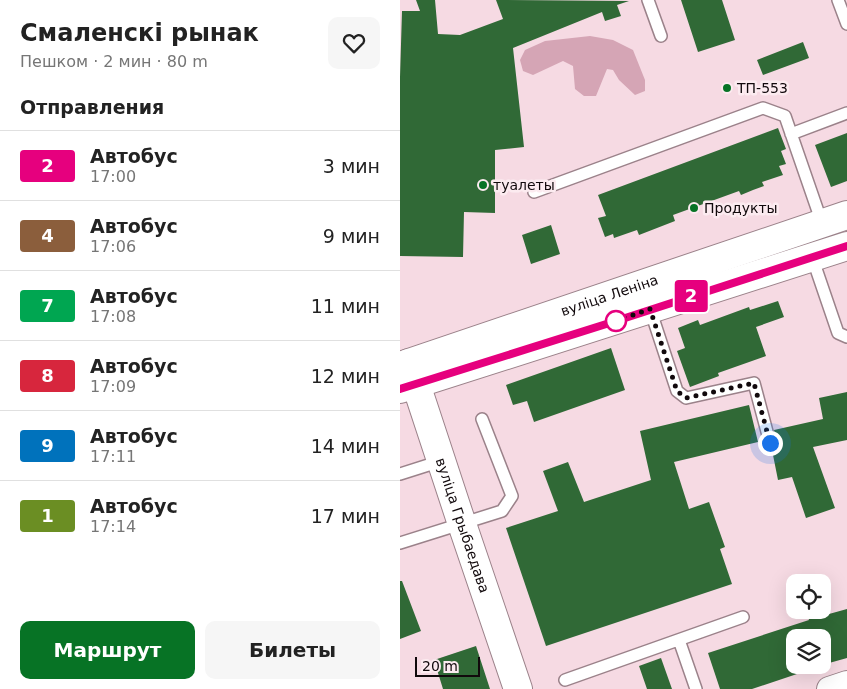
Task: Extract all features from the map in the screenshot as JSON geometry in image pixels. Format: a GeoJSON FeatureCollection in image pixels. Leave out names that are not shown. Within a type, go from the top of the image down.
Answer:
{"type":"FeatureCollection","features":[{"type":"Feature","properties":{"kind":"main road","name":"вуліца Леніна"},"geometry":{"type":"LineString","coordinates":[[406,376],[835,219]]}},
{"type":"Feature","properties":{"kind":"main road","name":"вуліца Леніна"},"geometry":{"type":"LineString","coordinates":[[406,376],[619,320],[830,251]]}},
{"type":"Feature","properties":{"kind":"main road","name":"вуліца Грыбаедава"},"geometry":{"type":"LineString","coordinates":[[406,376],[441,461],[518,689]]}},
{"type":"Feature","properties":{"kind":"street"},"geometry":{"type":"LineString","coordinates":[[830,251],[835,219]]}},
{"type":"Feature","properties":{"kind":"street"},"geometry":{"type":"LineString","coordinates":[[829,689],[847,683]]}},
{"type":"Feature","properties":{"kind":"lane"},"geometry":{"type":"LineString","coordinates":[[648,0],[661,36]]}},
{"type":"Feature","properties":{"kind":"lane"},"geometry":{"type":"LineString","coordinates":[[838,0],[847,24]]}},
{"type":"Feature","properties":{"kind":"lane"},"geometry":{"type":"LineString","coordinates":[[534,192],[763,108],[785,116],[791,134],[835,219]]}},
{"type":"Feature","properties":{"kind":"lane"},"geometry":{"type":"LineString","coordinates":[[791,134],[847,113]]}},
{"type":"Feature","properties":{"kind":"lane"},"geometry":{"type":"LineString","coordinates":[[830,251],[838,333],[847,337]]}},
{"type":"Feature","properties":{"kind":"lane"},"geometry":{"type":"LineString","coordinates":[[650,309],[677,391],[686,398],[754,383],[770,443]]}},
{"type":"Feature","properties":{"kind":"lane"},"geometry":{"type":"LineString","coordinates":[[400,543],[502,511],[512,496],[482,419]]}},
{"type":"Feature","properties":{"kind":"lane"},"geometry":{"type":"LineString","coordinates":[[400,474],[441,461]]}},
{"type":"Feature","properties":{"kind":"lane"},"geometry":{"type":"LineString","coordinates":[[565,680],[743,617]]}},
{"type":"Feature","properties":{"kind":"lane"},"geometry":{"type":"LineString","coordinates":[[678,640],[696,689]]}},
{"type":"Feature","properties":{"kind":"shaded area"},"geometry":{"type":"Polygon","coordinates":[[[590,36],[613,40],[633,50],[645,80],[645,91],[635,95],[619,80],[613,70],[607,69],[596,96],[584,96],[575,89],[573,66],[563,61],[533,75],[523,71],[520,60],[525,50],[545,41],[590,36]]]}},
{"type":"Feature","properties":{"kind":"building"},"geometry":{"type":"Polygon","coordinates":[[[416,0],[435,0],[438,34],[460,35],[503,19],[496,0],[629,1],[617,5],[621,16],[605,21],[602,12],[513,48],[524,147],[495,150],[495,213],[464,212],[463,257],[400,256],[402,11],[420,11],[416,0]]]}},
{"type":"Feature","properties":{"kind":"building"},"geometry":{"type":"Polygon","coordinates":[[[681,0],[722,0],[735,40],[698,52],[681,0]]]}},
{"type":"Feature","properties":{"kind":"building"},"geometry":{"type":"Polygon","coordinates":[[[803,42],[809,58],[763,75],[757,60],[803,42]]]}},
{"type":"Feature","properties":{"kind":"building"},"geometry":{"type":"Polygon","coordinates":[[[778,128],[786,149],[781,151],[786,164],[779,166],[783,175],[762,182],[764,186],[741,195],[739,191],[673,215],[675,221],[639,235],[637,230],[614,238],[613,234],[605,237],[598,218],[606,216],[598,195],[778,128]]]}},
{"type":"Feature","properties":{"kind":"building"},"geometry":{"type":"Polygon","coordinates":[[[847,133],[847,181],[831,187],[815,145],[847,133]]]}},
{"type":"Feature","properties":{"kind":"building"},"geometry":{"type":"Polygon","coordinates":[[[551,225],[560,254],[531,264],[522,235],[551,225]]]}},
{"type":"Feature","properties":{"kind":"building"},"geometry":{"type":"Polygon","coordinates":[[[778,301],[784,317],[756,327],[766,356],[718,373],[719,376],[690,387],[677,351],[685,348],[678,328],[698,320],[700,325],[749,307],[750,310],[778,301]]]}},
{"type":"Feature","properties":{"kind":"building"},"geometry":{"type":"Polygon","coordinates":[[[611,348],[625,390],[534,422],[527,401],[513,405],[506,385],[611,348]]]}},
{"type":"Feature","properties":{"kind":"building"},"geometry":{"type":"Polygon","coordinates":[[[847,392],[847,440],[813,447],[835,508],[806,518],[792,477],[778,480],[772,450],[776,448],[777,444],[774,430],[823,419],[819,398],[847,392]]]}},
{"type":"Feature","properties":{"kind":"building"},"geometry":{"type":"Polygon","coordinates":[[[749,405],[758,442],[674,462],[689,509],[709,502],[725,547],[720,549],[732,584],[546,646],[506,528],[558,511],[543,471],[568,462],[584,502],[651,480],[640,431],[749,405]]]}},
{"type":"Feature","properties":{"kind":"building"},"geometry":{"type":"Polygon","coordinates":[[[400,581],[402,581],[421,631],[400,639],[400,581]]]}},
{"type":"Feature","properties":{"kind":"building"},"geometry":{"type":"Polygon","coordinates":[[[847,609],[847,658],[831,663],[831,629],[786,629],[786,674],[797,674],[752,689],[720,689],[708,653],[809,619],[831,619],[831,613],[847,609]]]}},
{"type":"Feature","properties":{"kind":"building"},"geometry":{"type":"Polygon","coordinates":[[[476,646],[490,689],[443,689],[434,660],[476,646]]]}},
{"type":"Feature","properties":{"kind":"building"},"geometry":{"type":"Polygon","coordinates":[[[661,658],[672,689],[647,689],[639,666],[661,658]]]}},
{"type":"Feature","properties":{"kind":"bus line","name":"2"},"geometry":{"type":"LineString","coordinates":[[400,389],[847,246]]}},
{"type":"Feature","properties":{"kind":"place","name":"ТП-553"},"geometry":{"type":"Point","coordinates":[727,88]}},
{"type":"Feature","properties":{"kind":"place","name":"туалеты"},"geometry":{"type":"Point","coordinates":[483,185]}},
{"type":"Feature","properties":{"kind":"place","name":"Продукты"},"geometry":{"type":"Point","coordinates":[694,208]}},
{"type":"Feature","properties":{"kind":"route"},"geometry":{"type":"LineString","coordinates":[[616,321],[650,309],[677,391],[686,398],[754,383],[770,443]]}}]}
